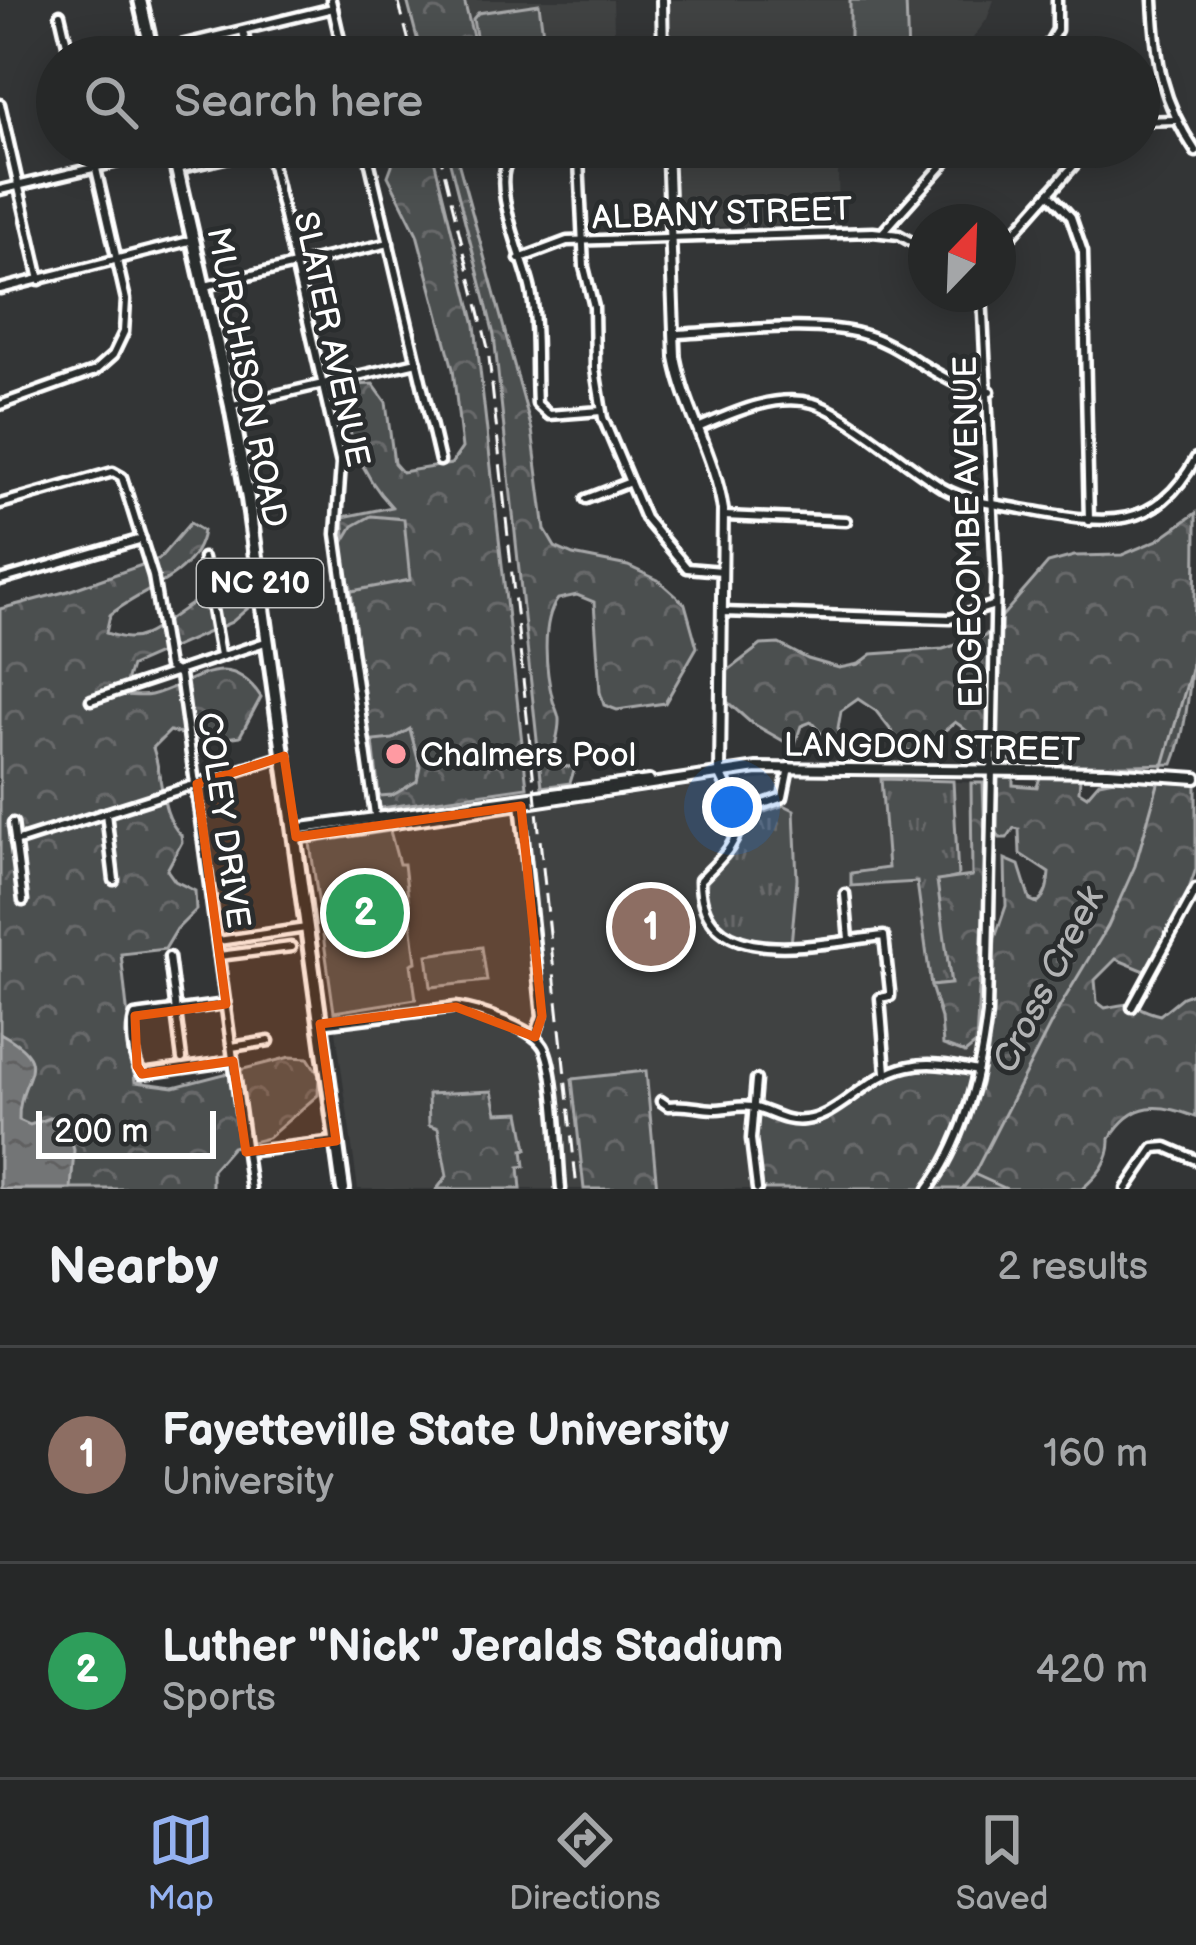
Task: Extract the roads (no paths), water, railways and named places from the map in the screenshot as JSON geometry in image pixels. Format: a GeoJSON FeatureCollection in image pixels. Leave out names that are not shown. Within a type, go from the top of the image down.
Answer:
{"type":"FeatureCollection","features":[{"type":"Feature","properties":{"kind":"main road"},"geometry":{"type":"LineString","coordinates":[[140,0],[149,36]]}},
{"type":"Feature","properties":{"kind":"main road","name":"MURCHISON ROAD"},"geometry":{"type":"LineString","coordinates":[[177,169],[231,406],[343,1189]]}},
{"type":"Feature","properties":{"kind":"street"},"geometry":{"type":"LineString","coordinates":[[662,0],[663,36]]}},
{"type":"Feature","properties":{"kind":"street"},"geometry":{"type":"LineString","coordinates":[[1053,36],[1057,0]]}},
{"type":"Feature","properties":{"kind":"street"},"geometry":{"type":"LineString","coordinates":[[1153,0],[1156,36]]}},
{"type":"Feature","properties":{"kind":"street"},"geometry":{"type":"LineString","coordinates":[[218,36],[332,4],[339,36]]}},
{"type":"Feature","properties":{"kind":"street"},"geometry":{"type":"LineString","coordinates":[[60,14],[65,36]]}},
{"type":"Feature","properties":{"kind":"street"},"geometry":{"type":"LineString","coordinates":[[243,29],[244,36]]}},
{"type":"Feature","properties":{"kind":"street"},"geometry":{"type":"LineString","coordinates":[[1160,74],[1176,120],[1196,152]]}},
{"type":"Feature","properties":{"kind":"street"},"geometry":{"type":"LineString","coordinates":[[0,104],[40,280]]}},
{"type":"Feature","properties":{"kind":"street"},"geometry":{"type":"LineString","coordinates":[[1160,120],[1176,120]]}},
{"type":"Feature","properties":{"kind":"street"},"geometry":{"type":"LineString","coordinates":[[0,190],[100,168]]}},
{"type":"Feature","properties":{"kind":"street"},"geometry":{"type":"LineString","coordinates":[[177,169],[181,168]]}},
{"type":"Feature","properties":{"kind":"street","name":"SLATER AVENUE"},"geometry":{"type":"LineString","coordinates":[[274,168],[340,464],[336,534],[376,822]]}},
{"type":"Feature","properties":{"kind":"street"},"geometry":{"type":"LineString","coordinates":[[371,168],[440,461]]}},
{"type":"Feature","properties":{"kind":"street"},"geometry":{"type":"LineString","coordinates":[[506,168],[502,175],[519,259],[532,297],[538,408],[549,415],[602,411]]}},
{"type":"Feature","properties":{"kind":"street"},"geometry":{"type":"LineString","coordinates":[[580,168],[582,240],[594,307],[595,369],[602,411],[645,518],[684,565],[722,571]]}},
{"type":"Feature","properties":{"kind":"street"},"geometry":{"type":"LineString","coordinates":[[668,168],[678,373],[718,482],[723,516],[720,773],[740,827],[736,840],[700,880],[700,889],[713,920],[730,938],[754,946],[884,936],[890,991],[880,998],[886,1072]]}},
{"type":"Feature","properties":{"kind":"street"},"geometry":{"type":"LineString","coordinates":[[883,232],[940,168]]}},
{"type":"Feature","properties":{"kind":"street"},"geometry":{"type":"LineString","coordinates":[[1016,230],[1071,168]]}},
{"type":"Feature","properties":{"kind":"street"},"geometry":{"type":"LineString","coordinates":[[0,404],[87,375],[113,355],[124,332],[127,312],[96,169]]}},
{"type":"Feature","properties":{"kind":"street"},"geometry":{"type":"LineString","coordinates":[[1048,193],[1071,217],[1083,251],[1089,521]]}},
{"type":"Feature","properties":{"kind":"street","name":"ALBANY STREET"},"geometry":{"type":"LineString","coordinates":[[519,259],[547,245],[582,240],[883,232],[908,242]]}},
{"type":"Feature","properties":{"kind":"street"},"geometry":{"type":"LineString","coordinates":[[0,289],[193,240]]}},
{"type":"Feature","properties":{"kind":"street"},"geometry":{"type":"LineString","coordinates":[[203,287],[389,243]]}},
{"type":"Feature","properties":{"kind":"street","name":"EDGECOMBE AVENUE"},"geometry":{"type":"LineString","coordinates":[[928,1189],[948,1155],[977,1071],[989,983],[995,605],[983,312]]}},
{"type":"Feature","properties":{"kind":"street"},"geometry":{"type":"LineString","coordinates":[[674,334],[856,332],[894,347],[961,386],[990,391]]}},
{"type":"Feature","properties":{"kind":"street"},"geometry":{"type":"LineString","coordinates":[[231,406],[417,362]]}},
{"type":"Feature","properties":{"kind":"street"},"geometry":{"type":"LineString","coordinates":[[698,428],[777,401],[814,404],[945,489],[994,504],[1089,521],[1126,519],[1149,510],[1174,490],[1196,458]]}},
{"type":"Feature","properties":{"kind":"street","name":"COLEY DRIVE"},"geometry":{"type":"LineString","coordinates":[[0,503],[117,472],[122,476],[153,575],[168,668],[180,675],[251,1189]]}},
{"type":"Feature","properties":{"kind":"street"},"geometry":{"type":"LineString","coordinates":[[586,499],[630,482]]}},
{"type":"Feature","properties":{"kind":"street"},"geometry":{"type":"LineString","coordinates":[[723,516],[846,521]]}},
{"type":"Feature","properties":{"kind":"street"},"geometry":{"type":"LineString","coordinates":[[0,580],[142,539]]}},
{"type":"Feature","properties":{"kind":"street"},"geometry":{"type":"LineString","coordinates":[[203,558],[220,656]]}},
{"type":"Feature","properties":{"kind":"street"},"geometry":{"type":"LineString","coordinates":[[722,612],[950,620],[995,605]]}},
{"type":"Feature","properties":{"kind":"street"},"geometry":{"type":"LineString","coordinates":[[92,700],[268,640]]}},
{"type":"Feature","properties":{"kind":"street"},"geometry":{"type":"LineString","coordinates":[[15,842],[284,756]]}},
{"type":"Feature","properties":{"kind":"street"},"geometry":{"type":"LineString","coordinates":[[739,814],[783,796],[789,767]]}},
{"type":"Feature","properties":{"kind":"street","name":"LANGDON STREET"},"geometry":{"type":"LineString","coordinates":[[295,833],[789,767],[1108,772],[1196,778]]}},
{"type":"Feature","properties":{"kind":"street"},"geometry":{"type":"LineString","coordinates":[[520,802],[542,1015],[535,1037]]}},
{"type":"Feature","properties":{"kind":"street"},"geometry":{"type":"LineString","coordinates":[[106,813],[114,880]]}},
{"type":"Feature","properties":{"kind":"street"},"geometry":{"type":"LineString","coordinates":[[13,823],[22,901]]}},
{"type":"Feature","properties":{"kind":"street"},"geometry":{"type":"LineString","coordinates":[[1132,1007],[1196,889]]}},
{"type":"Feature","properties":{"kind":"street"},"geometry":{"type":"LineString","coordinates":[[845,894],[849,939]]}},
{"type":"Feature","properties":{"kind":"street"},"geometry":{"type":"LineString","coordinates":[[217,941],[309,927]]}},
{"type":"Feature","properties":{"kind":"street"},"geometry":{"type":"LineString","coordinates":[[220,956],[291,947]]}},
{"type":"Feature","properties":{"kind":"street"},"geometry":{"type":"LineString","coordinates":[[169,957],[182,1059]]}},
{"type":"Feature","properties":{"kind":"street"},"geometry":{"type":"LineString","coordinates":[[226,1004],[135,1016],[131,1020],[137,1071],[233,1061]]}},
{"type":"Feature","properties":{"kind":"street"},"geometry":{"type":"LineString","coordinates":[[320,1024],[456,1007],[535,1037],[548,1059],[561,1189]]}},
{"type":"Feature","properties":{"kind":"street"},"geometry":{"type":"LineString","coordinates":[[232,1046],[269,1041]]}},
{"type":"Feature","properties":{"kind":"street"},"geometry":{"type":"LineString","coordinates":[[661,1101],[668,1106],[754,1108],[779,1118],[811,1119],[836,1108],[886,1072],[920,1062],[977,1071]]}},
{"type":"Feature","properties":{"kind":"street"},"geometry":{"type":"LineString","coordinates":[[756,1080],[751,1139],[757,1189]]}},
{"type":"Feature","properties":{"kind":"street"},"geometry":{"type":"LineString","coordinates":[[246,1152],[336,1141]]}},
{"type":"Feature","properties":{"kind":"street"},"geometry":{"type":"LineString","coordinates":[[1126,1189],[1148,1154],[1158,1147],[1196,1160]]}},
{"type":"Feature","properties":{"kind":"water"},"geometry":{"type":"Polygon","coordinates":[[[0,1033],[18,1044],[31,1063],[19,1120],[30,1125],[53,1117],[67,1126],[74,1150],[71,1189],[0,1189],[0,1033]]]}},
{"type":"Feature","properties":{"kind":"waterway","name":"Cross Creek"},"geometry":{"type":"LineString","coordinates":[[1162,769],[1196,653]]}},
{"type":"Feature","properties":{"kind":"waterway","name":"Cross Creek"},"geometry":{"type":"LineString","coordinates":[[962,1189],[1108,926],[1135,866],[1158,784]]}},
{"type":"Feature","properties":{"kind":"waterway"},"geometry":{"type":"LineString","coordinates":[[976,1175],[1007,1189]]}},
{"type":"Feature","properties":{"kind":"railway"},"geometry":{"type":"LineString","coordinates":[[398,0],[407,36]]}},
{"type":"Feature","properties":{"kind":"railway"},"geometry":{"type":"LineString","coordinates":[[443,168],[488,348],[577,1189]]}},
{"type":"Feature","properties":{"kind":"place","name":"Chalmers Pool"},"geometry":{"type":"Point","coordinates":[396,754]}},
{"type":"Feature","properties":{"kind":"place","name":"Luther \"Nick\" Jeralds Stadium"},"geometry":{"type":"Point","coordinates":[365,913]}},
{"type":"Feature","properties":{"kind":"place","name":"Fayetteville State University"},"geometry":{"type":"Point","coordinates":[651,927]}}]}
